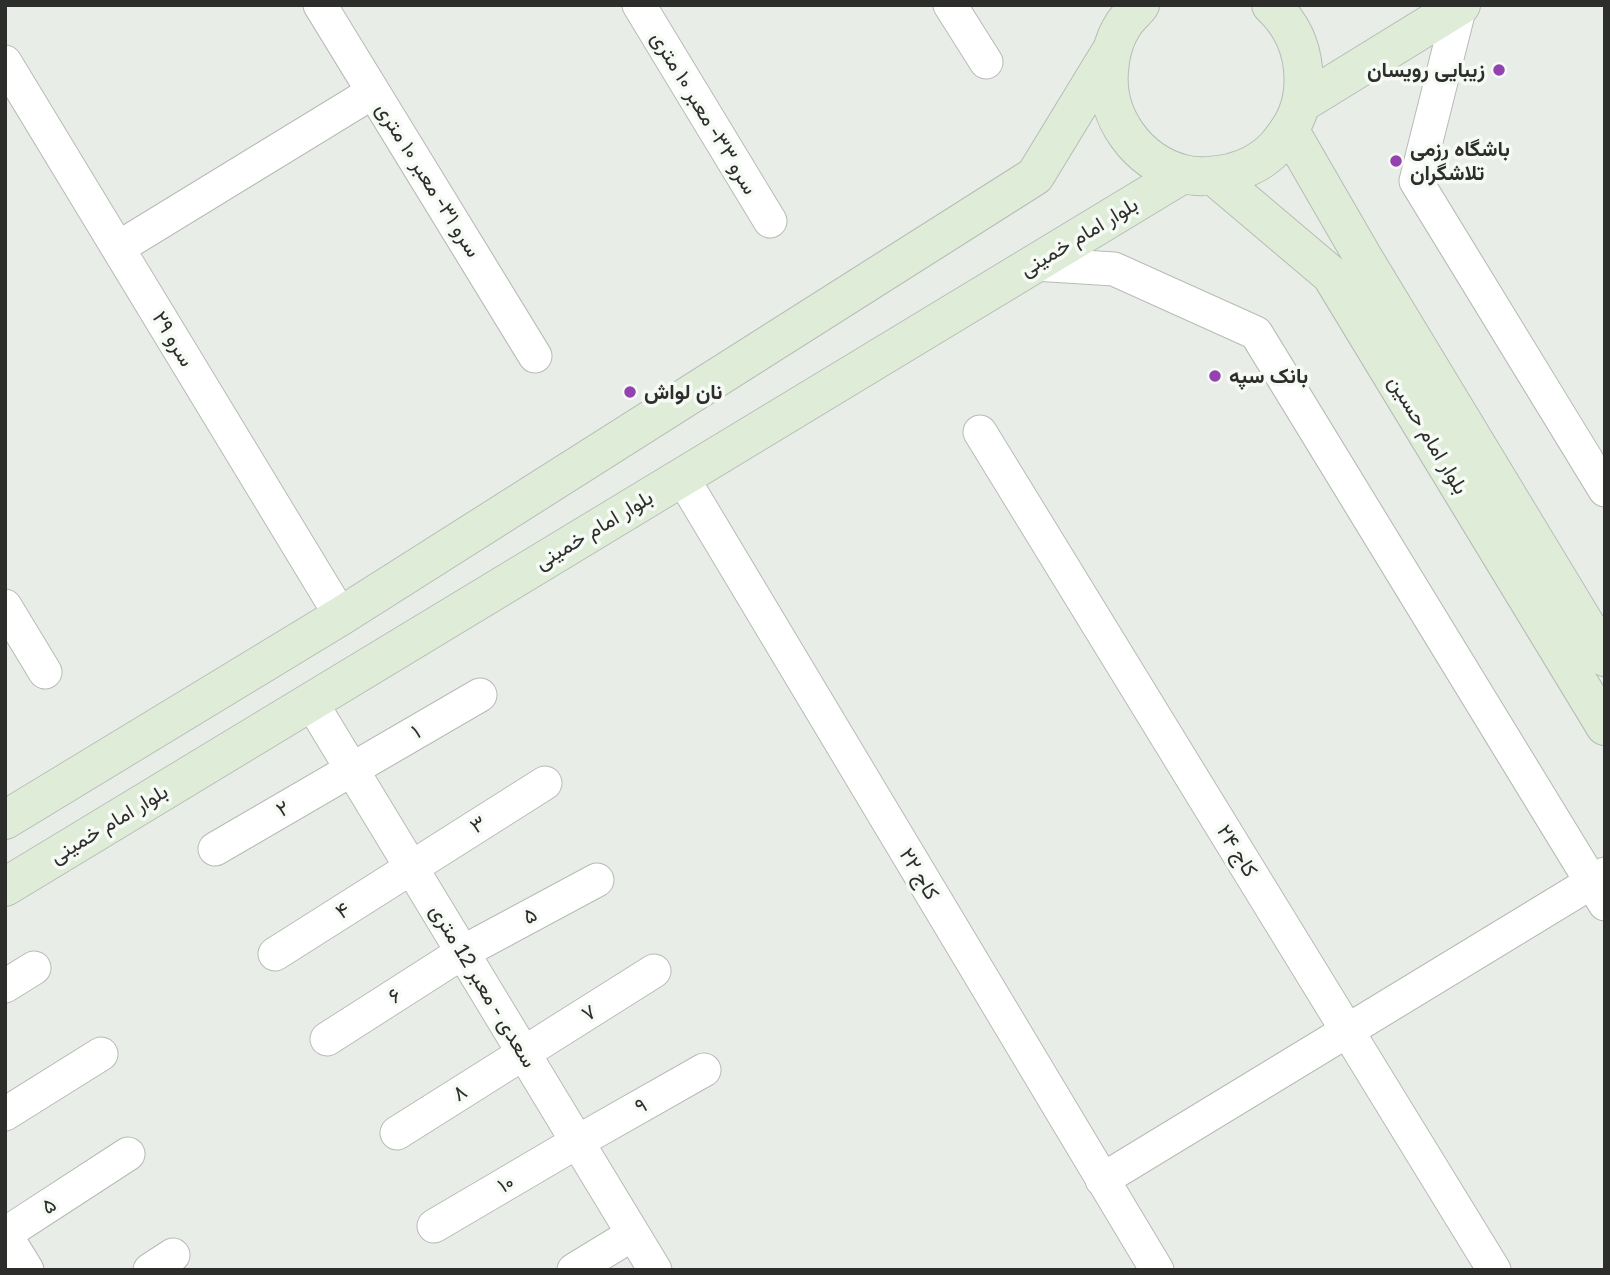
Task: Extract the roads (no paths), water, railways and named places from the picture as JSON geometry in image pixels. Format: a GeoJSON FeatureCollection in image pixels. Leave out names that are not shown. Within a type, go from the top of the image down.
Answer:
{"type":"FeatureCollection","features":[{"type":"Feature","properties":{"kind":"street","name":"سرو ۳۱- معبر ۱۰ متری"},"geometry":{"type":"LineString","coordinates":[[320,5],[536,356]]}},
{"type":"Feature","properties":{"kind":"street","name":"سرو ۳۳- معبر ۱۰ متری"},"geometry":{"type":"LineString","coordinates":[[639,5],[770,222]]}},
{"type":"Feature","properties":{"kind":"street"},"geometry":{"type":"LineString","coordinates":[[950,5],[986,62]]}},
{"type":"Feature","properties":{"kind":"street"},"geometry":{"type":"LineString","coordinates":[[1270,5],[1282,15],[1298,42],[1305,72],[1296,117]]}},
{"type":"Feature","properties":{"kind":"street"},"geometry":{"type":"LineString","coordinates":[[1296,117],[1461,5]]}},
{"type":"Feature","properties":{"kind":"street"},"geometry":{"type":"LineString","coordinates":[[1461,5],[1416,181],[1605,490]]}},
{"type":"Feature","properties":{"kind":"street"},"geometry":{"type":"LineString","coordinates":[[5,820],[341,616],[1035,176],[1123,22]]}},
{"type":"Feature","properties":{"kind":"street","name":"بلوار امام حسین"},"geometry":{"type":"LineString","coordinates":[[1123,22],[1108,84],[1114,115],[1131,141],[1154,162],[1198,175],[1331,275],[1605,726]]}},
{"type":"Feature","properties":{"kind":"street","name":"سرو ۲۹"},"geometry":{"type":"LineString","coordinates":[[10,82],[118,248],[341,616]]}},
{"type":"Feature","properties":{"kind":"street"},"geometry":{"type":"LineString","coordinates":[[118,248],[373,92]]}},
{"type":"Feature","properties":{"kind":"street","name":"بلوار امام خمینی"},"geometry":{"type":"LineString","coordinates":[[5,887],[1034,264],[1198,175],[1244,170],[1270,154],[1296,117]]}},
{"type":"Feature","properties":{"kind":"street","name":"بلوار امام حسین"},"geometry":{"type":"LineString","coordinates":[[1296,117],[1371,271],[1605,657]]}},
{"type":"Feature","properties":{"kind":"street"},"geometry":{"type":"LineString","coordinates":[[1034,264],[1114,269],[1256,333],[1600,887],[1347,1030],[1102,1180]]}},
{"type":"Feature","properties":{"kind":"street","name":"کاج ۲۴"},"geometry":{"type":"LineString","coordinates":[[980,432],[1494,1270]]}},
{"type":"Feature","properties":{"kind":"street","name":"کاج ۲۲"},"geometry":{"type":"LineString","coordinates":[[682,477],[1157,1270]]}},
{"type":"Feature","properties":{"kind":"street"},"geometry":{"type":"LineString","coordinates":[[5,606],[45,672]]}},
{"type":"Feature","properties":{"kind":"street","name":"۱"},"geometry":{"type":"LineString","coordinates":[[352,769],[480,695]]}},
{"type":"Feature","properties":{"kind":"street","name":"سعدی - معبر 12 متری"},"geometry":{"type":"LineString","coordinates":[[311,702],[655,1270]]}},
{"type":"Feature","properties":{"kind":"street","name":"۲"},"geometry":{"type":"LineString","coordinates":[[215,849],[352,769]]}},
{"type":"Feature","properties":{"kind":"street","name":"۳"},"geometry":{"type":"LineString","coordinates":[[411,867],[545,783]]}},
{"type":"Feature","properties":{"kind":"street","name":"۴"},"geometry":{"type":"LineString","coordinates":[[275,954],[411,867]]}},
{"type":"Feature","properties":{"kind":"street","name":"۵"},"geometry":{"type":"LineString","coordinates":[[463,952],[597,880]]}},
{"type":"Feature","properties":{"kind":"street","name":"۶"},"geometry":{"type":"LineString","coordinates":[[327,1039],[463,952]]}},
{"type":"Feature","properties":{"kind":"street"},"geometry":{"type":"LineString","coordinates":[[5,986],[34,968]]}},
{"type":"Feature","properties":{"kind":"street","name":"۷"},"geometry":{"type":"LineString","coordinates":[[524,1054],[654,971]]}},
{"type":"Feature","properties":{"kind":"street"},"geometry":{"type":"LineString","coordinates":[[5,1114],[101,1054]]}},
{"type":"Feature","properties":{"kind":"street","name":"۸"},"geometry":{"type":"LineString","coordinates":[[397,1133],[524,1054]]}},
{"type":"Feature","properties":{"kind":"street","name":"۹"},"geometry":{"type":"LineString","coordinates":[[577,1142],[704,1070]]}},
{"type":"Feature","properties":{"kind":"street","name":"۱۰"},"geometry":{"type":"LineString","coordinates":[[435,1226],[577,1142]]}},
{"type":"Feature","properties":{"kind":"street","name":"۵"},"geometry":{"type":"LineString","coordinates":[[5,1234],[128,1154]]}},
{"type":"Feature","properties":{"kind":"street"},"geometry":{"type":"LineString","coordinates":[[5,1234],[27,1270]]}},
{"type":"Feature","properties":{"kind":"street"},"geometry":{"type":"LineString","coordinates":[[574,1270],[633,1234]]}},
{"type":"Feature","properties":{"kind":"place","name":"زیبایی رویسان"},"geometry":{"type":"Point","coordinates":[1499,70]}},
{"type":"Feature","properties":{"kind":"place","name":"باشگاه رزمی تلاشگران"},"geometry":{"type":"Point","coordinates":[1396,161]}},
{"type":"Feature","properties":{"kind":"place","name":"بانک سپه"},"geometry":{"type":"Point","coordinates":[1215,376]}},
{"type":"Feature","properties":{"kind":"place","name":"نان لواش"},"geometry":{"type":"Point","coordinates":[630,392]}}]}
